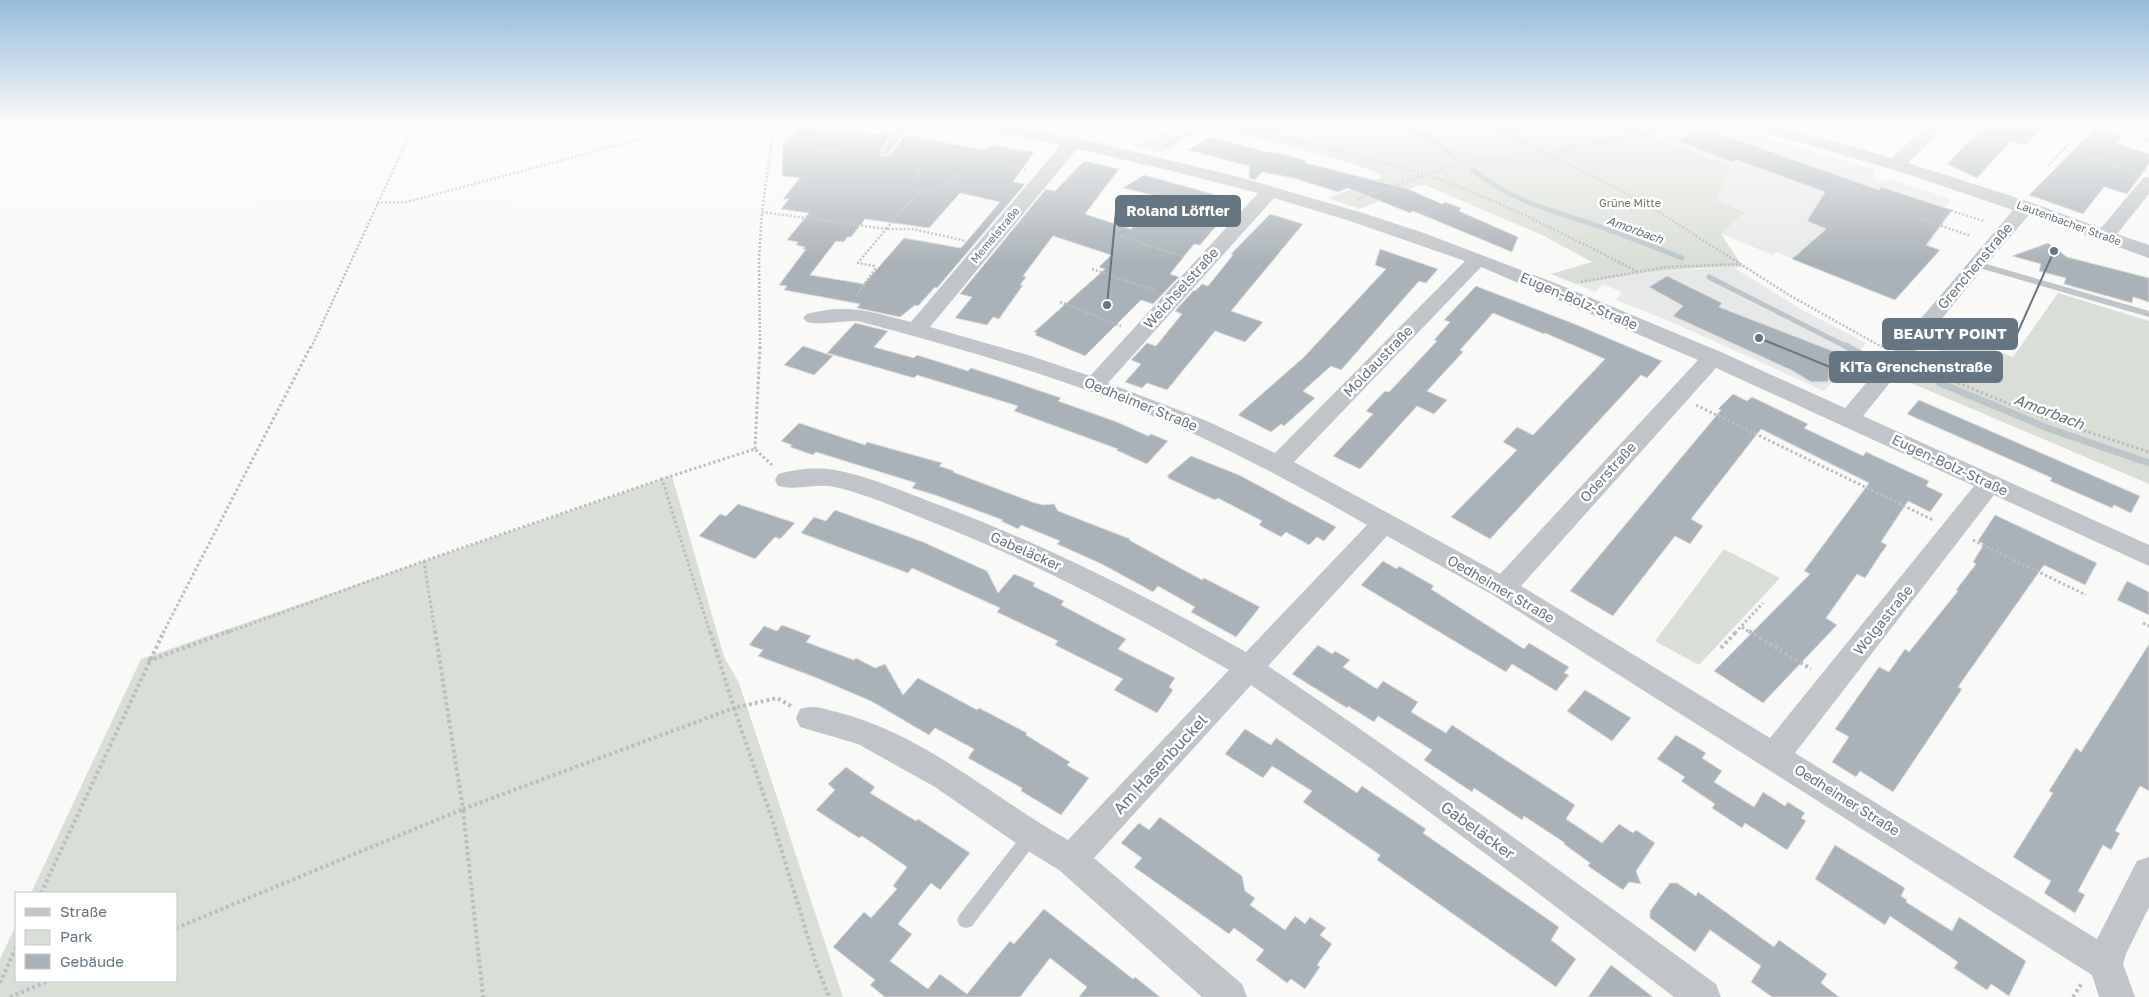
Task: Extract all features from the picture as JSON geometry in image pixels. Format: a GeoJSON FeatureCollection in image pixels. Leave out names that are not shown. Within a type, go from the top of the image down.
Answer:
{"type":"FeatureCollection","features":[{"type":"Feature","properties":{"kind":"street","name":"Memelstraße"},"geometry":{"type":"LineString","coordinates":[[916,330],[1049,172]]}},
{"type":"Feature","properties":{"kind":"street","name":"Eugen-Bolz-Straße"},"geometry":{"type":"LineString","coordinates":[[1191,172],[1337,211],[1478,259],[1713,357],[2149,556]]}},
{"type":"Feature","properties":{"kind":"street","name":"Lautenbacher Straße"},"geometry":{"type":"LineString","coordinates":[[1919,172],[2026,207],[2149,252]]}},
{"type":"Feature","properties":{"kind":"street"},"geometry":{"type":"LineString","coordinates":[[2104,236],[2144,177]]}},
{"type":"Feature","properties":{"kind":"street","name":"Weichselstraße"},"geometry":{"type":"LineString","coordinates":[[1094,385],[1269,192]]}},
{"type":"Feature","properties":{"kind":"street","name":"Grenchenstraße"},"geometry":{"type":"LineString","coordinates":[[1849,418],[1890,352],[1976,264],[2026,207]]}},
{"type":"Feature","properties":{"kind":"street","name":"Moldaustraße"},"geometry":{"type":"LineString","coordinates":[[1278,464],[1478,259]]}},
{"type":"Feature","properties":{"kind":"street","name":"Oedheimer Straße"},"geometry":{"type":"LineString","coordinates":[[814,318],[842,314],[858,315],[1020,360],[1094,385],[1199,427],[1278,464],[1503,588],[1775,755],[2106,964]]}},
{"type":"Feature","properties":{"kind":"street","name":"Oderstraße"},"geometry":{"type":"LineString","coordinates":[[1503,588],[1713,357]]}},
{"type":"Feature","properties":{"kind":"street","name":"Gabeläcker"},"geometry":{"type":"LineString","coordinates":[[787,480],[819,477],[836,479],[890,496],[982,531],[1071,571],[1162,618],[1249,668],[1384,761],[1534,870],[1703,997]]}},
{"type":"Feature","properties":{"kind":"street","name":"Wolgastraße"},"geometry":{"type":"LineString","coordinates":[[1775,755],[1990,483]]}},
{"type":"Feature","properties":{"kind":"street"},"geometry":{"type":"LineString","coordinates":[[1249,668],[1385,522]]}},
{"type":"Feature","properties":{"kind":"street","name":"Am Hasenbuckel"},"geometry":{"type":"LineString","coordinates":[[1070,860],[1249,668]]}},
{"type":"Feature","properties":{"kind":"street"},"geometry":{"type":"LineString","coordinates":[[811,718],[869,735],[946,777],[1031,836],[1070,860],[1229,997]]}},
{"type":"Feature","properties":{"kind":"street"},"geometry":{"type":"LineString","coordinates":[[2117,997],[2106,964],[2110,950],[2146,884]]}},
{"type":"Feature","properties":{"kind":"lane"},"geometry":{"type":"LineString","coordinates":[[1976,264],[2149,314]]}},
{"type":"Feature","properties":{"kind":"lane"},"geometry":{"type":"LineString","coordinates":[[966,920],[1031,836]]}},
{"type":"Feature","properties":{"kind":"path"},"geometry":{"type":"LineString","coordinates":[[41,892],[148,661],[299,373],[392,172]]}},
{"type":"Feature","properties":{"kind":"path"},"geometry":{"type":"LineString","coordinates":[[377,203],[407,202],[520,172]]}},
{"type":"Feature","properties":{"kind":"path"},"geometry":{"type":"LineString","coordinates":[[768,172],[762,212],[759,258],[760,367],[755,449],[787,480]]}},
{"type":"Feature","properties":{"kind":"path"},"geometry":{"type":"LineString","coordinates":[[919,172],[912,189],[928,193],[948,187],[960,172]]}},
{"type":"Feature","properties":{"kind":"path"},"geometry":{"type":"LineString","coordinates":[[1035,172],[1047,174]]}},
{"type":"Feature","properties":{"kind":"path"},"geometry":{"type":"LineString","coordinates":[[1416,172],[1456,185],[1520,212],[1638,272]]}},
{"type":"Feature","properties":{"kind":"path"},"geometry":{"type":"LineString","coordinates":[[1337,211],[1353,201],[1431,172]]}},
{"type":"Feature","properties":{"kind":"path"},"geometry":{"type":"LineString","coordinates":[[1583,172],[1643,202],[1790,295],[1890,352],[2034,414],[2149,452]]}},
{"type":"Feature","properties":{"kind":"path"},"geometry":{"type":"LineString","coordinates":[[2129,172],[2144,177]]}},
{"type":"Feature","properties":{"kind":"path"},"geometry":{"type":"LineString","coordinates":[[842,314],[875,269],[874,266],[858,262],[919,192]]}},
{"type":"Feature","properties":{"kind":"path"},"geometry":{"type":"LineString","coordinates":[[1939,225],[1949,210],[1984,221]]}},
{"type":"Feature","properties":{"kind":"path"},"geometry":{"type":"LineString","coordinates":[[762,212],[886,229],[914,228],[986,246]]}},
{"type":"Feature","properties":{"kind":"path"},"geometry":{"type":"LineString","coordinates":[[1922,219],[1970,236]]}},
{"type":"Feature","properties":{"kind":"path"},"geometry":{"type":"LineString","coordinates":[[1120,236],[1203,263]]}},
{"type":"Feature","properties":{"kind":"path"},"geometry":{"type":"LineString","coordinates":[[1551,289],[1569,284],[1666,267],[1742,264]]}},
{"type":"Feature","properties":{"kind":"path"},"geometry":{"type":"LineString","coordinates":[[1092,269],[1174,297]]}},
{"type":"Feature","properties":{"kind":"path"},"geometry":{"type":"LineString","coordinates":[[1060,302],[1140,334]]}},
{"type":"Feature","properties":{"kind":"path"},"geometry":{"type":"LineString","coordinates":[[1678,396],[2086,594]]}},
{"type":"Feature","properties":{"kind":"path"},"geometry":{"type":"LineString","coordinates":[[148,661],[424,561],[755,449]]}},
{"type":"Feature","properties":{"kind":"path"},"geometry":{"type":"LineString","coordinates":[[662,479],[734,708],[773,822],[816,964],[829,997]]}},
{"type":"Feature","properties":{"kind":"path"},"geometry":{"type":"LineString","coordinates":[[424,561],[463,809],[483,997]]}},
{"type":"Feature","properties":{"kind":"path"},"geometry":{"type":"LineString","coordinates":[[1721,648],[1764,603]]}},
{"type":"Feature","properties":{"kind":"path"},"geometry":{"type":"LineString","coordinates":[[2143,623],[2149,626]]}},
{"type":"Feature","properties":{"kind":"path"},"geometry":{"type":"LineString","coordinates":[[1742,627],[1833,682]]}},
{"type":"Feature","properties":{"kind":"path"},"geometry":{"type":"LineString","coordinates":[[178,927],[463,809],[734,708],[776,698],[811,718]]}},
{"type":"Feature","properties":{"kind":"path"},"geometry":{"type":"LineString","coordinates":[[0,982],[15,949]]}},
{"type":"Feature","properties":{"kind":"path"},"geometry":{"type":"LineString","coordinates":[[10,997],[47,982]]}},
{"type":"Feature","properties":{"kind":"shaded area"},"geometry":{"type":"Polygon","coordinates":[[[1687,172],[1875,172],[1872,176],[1877,180],[1886,181],[1888,179],[1951,199],[1944,208],[1952,211],[1928,245],[1940,250],[1895,300],[1776,252],[1773,255],[1721,234],[1744,211],[1716,201],[1687,172]]]}},
{"type":"Feature","properties":{"kind":"shaded area"},"geometry":{"type":"Polygon","coordinates":[[[1733,267],[1804,311],[1866,343],[1824,391],[1665,319],[1616,300],[1622,292],[1603,284],[1595,292],[1576,284],[1643,273],[1733,267]]]}},
{"type":"Feature","properties":{"kind":"green space","name":"Grüne Mitte"},"geometry":{"type":"Polygon","coordinates":[[[1374,172],[1728,172],[1716,200],[1744,212],[1721,234],[1743,267],[1698,268],[1643,273],[1576,284],[1551,274],[1592,262],[1542,235],[1425,185],[1416,186],[1360,209],[1328,198],[1382,178],[1380,174],[1374,172]]]}},
{"type":"Feature","properties":{"kind":"green space"},"geometry":{"type":"Polygon","coordinates":[[[2058,293],[2149,321],[2149,484],[1909,382],[1954,335],[2013,357],[2058,293]]]}},
{"type":"Feature","properties":{"kind":"green space"},"geometry":{"type":"Polygon","coordinates":[[[672,476],[724,657],[739,683],[843,997],[0,997],[0,959],[15,927],[15,982],[178,982],[178,892],[31,892],[141,659],[672,476]]]}},
{"type":"Feature","properties":{"kind":"green space"},"geometry":{"type":"Polygon","coordinates":[[[1724,549],[1780,578],[1699,665],[1655,641],[1724,549]]]}},
{"type":"Feature","properties":{"kind":"building"},"geometry":{"type":"Polygon","coordinates":[[[782,172],[1020,172],[1013,182],[1025,184],[937,288],[935,287],[918,306],[915,305],[900,317],[857,308],[860,304],[784,290],[787,286],[779,285],[806,249],[796,245],[798,242],[787,240],[809,213],[781,209],[789,199],[783,199],[800,178],[782,176],[782,172]],[[960,193],[929,228],[865,219],[851,237],[847,237],[844,242],[836,241],[810,275],[864,284],[904,238],[961,248],[1000,202],[960,193]]]}},
{"type":"Feature","properties":{"kind":"building"},"geometry":{"type":"Polygon","coordinates":[[[1074,172],[1117,172],[1085,214],[1131,229],[1161,197],[1123,188],[1144,175],[1238,201],[1200,245],[1194,244],[1170,274],[1179,277],[1153,304],[1141,300],[1085,356],[1035,335],[1037,333],[1034,332],[1105,269],[1099,267],[1111,255],[1053,236],[1023,276],[1026,277],[1020,285],[1023,285],[999,319],[993,317],[987,325],[955,318],[972,297],[960,294],[1046,189],[1055,191],[1074,172]]]}},
{"type":"Feature","properties":{"kind":"building"},"geometry":{"type":"Polygon","coordinates":[[[1249,172],[1339,172],[1408,189],[1442,204],[1445,202],[1461,208],[1459,211],[1518,237],[1512,252],[1413,211],[1410,213],[1348,188],[1338,192],[1293,178],[1262,172],[1255,180],[1249,178],[1249,172]]]}},
{"type":"Feature","properties":{"kind":"building"},"geometry":{"type":"Polygon","coordinates":[[[1769,172],[1827,172],[1879,190],[1881,187],[1952,210],[1926,245],[1940,250],[1895,300],[1792,259],[1826,229],[1807,221],[1825,192],[1769,172]]]}},
{"type":"Feature","properties":{"kind":"building"},"geometry":{"type":"Polygon","coordinates":[[[1963,172],[1983,172],[1977,178],[1963,172]]]}},
{"type":"Feature","properties":{"kind":"building"},"geometry":{"type":"Polygon","coordinates":[[[2052,172],[2143,172],[2127,194],[2104,187],[2083,214],[2029,195],[2052,172]]]}},
{"type":"Feature","properties":{"kind":"building"},"geometry":{"type":"Polygon","coordinates":[[[1270,214],[1303,224],[1231,311],[1263,322],[1245,342],[1215,331],[1167,390],[1147,383],[1142,388],[1125,382],[1141,364],[1131,360],[1147,343],[1156,346],[1182,314],[1175,311],[1194,290],[1202,284],[1208,286],[1233,255],[1231,254],[1270,214]]]}},
{"type":"Feature","properties":{"kind":"building"},"geometry":{"type":"Polygon","coordinates":[[[2048,243],[2067,257],[2149,278],[2149,302],[2133,297],[2132,303],[2064,284],[2066,278],[2039,271],[2041,264],[2012,256],[2048,243]]]}},
{"type":"Feature","properties":{"kind":"building"},"geometry":{"type":"Polygon","coordinates":[[[1380,249],[1438,269],[1426,283],[1419,281],[1341,370],[1331,366],[1303,391],[1315,398],[1284,426],[1281,424],[1271,432],[1238,415],[1304,357],[1386,269],[1375,265],[1380,249]]]}},
{"type":"Feature","properties":{"kind":"building"},"geometry":{"type":"Polygon","coordinates":[[[1667,276],[1722,303],[1719,307],[1843,355],[1830,365],[1828,382],[1811,382],[1793,371],[1673,316],[1683,306],[1649,287],[1667,276]]]}},
{"type":"Feature","properties":{"kind":"building"},"geometry":{"type":"Polygon","coordinates":[[[1476,286],[1577,325],[1662,361],[1647,378],[1641,375],[1490,539],[1451,517],[1517,450],[1503,442],[1517,427],[1533,435],[1605,359],[1493,313],[1460,350],[1463,352],[1427,391],[1447,400],[1434,414],[1417,406],[1360,469],[1333,456],[1373,414],[1366,411],[1385,391],[1389,392],[1437,341],[1434,340],[1450,322],[1444,320],[1476,286]]]}},
{"type":"Feature","properties":{"kind":"building"},"geometry":{"type":"Polygon","coordinates":[[[855,323],[888,331],[874,347],[914,358],[917,355],[968,371],[971,368],[1061,398],[1058,401],[1117,422],[1148,436],[1151,434],[1168,441],[1147,464],[1116,450],[1118,449],[1014,411],[1018,406],[917,375],[914,378],[827,353],[855,323]]]}},
{"type":"Feature","properties":{"kind":"building"},"geometry":{"type":"Polygon","coordinates":[[[803,346],[833,356],[814,375],[784,365],[803,346]]]}},
{"type":"Feature","properties":{"kind":"building"},"geometry":{"type":"Polygon","coordinates":[[[1733,394],[1747,401],[1752,397],[1808,424],[1804,428],[1863,456],[1866,452],[1929,481],[1926,486],[1943,494],[1930,512],[1908,501],[1881,542],[1887,545],[1865,578],[1857,574],[1826,618],[1837,625],[1763,703],[1714,671],[1810,574],[1804,571],[1869,483],[1761,429],[1691,519],[1703,526],[1690,544],[1675,536],[1613,616],[1570,591],[1721,410],[1718,409],[1733,394]]]}},
{"type":"Feature","properties":{"kind":"building"},"geometry":{"type":"Polygon","coordinates":[[[1919,400],[2140,496],[2131,513],[2114,505],[2112,508],[2050,481],[2052,478],[1907,414],[1919,400]]]}},
{"type":"Feature","properties":{"kind":"building"},"geometry":{"type":"Polygon","coordinates":[[[799,423],[865,445],[867,442],[942,463],[939,466],[1032,502],[1043,505],[1054,504],[1058,511],[1130,539],[1202,580],[1204,578],[1260,607],[1236,637],[1191,612],[1195,607],[1158,586],[1153,592],[1102,564],[1057,544],[1060,541],[1021,525],[1018,529],[1001,521],[1003,520],[912,488],[916,483],[816,452],[813,455],[790,447],[792,445],[781,441],[799,423]]]}},
{"type":"Feature","properties":{"kind":"building"},"geometry":{"type":"Polygon","coordinates":[[[1191,456],[1239,475],[1336,527],[1324,541],[1317,537],[1309,545],[1286,532],[1281,537],[1259,525],[1262,521],[1218,498],[1215,500],[1168,478],[1167,476],[1191,456]]]}},
{"type":"Feature","properties":{"kind":"building"},"geometry":{"type":"Polygon","coordinates":[[[738,504],[795,523],[780,539],[775,537],[755,559],[699,536],[720,514],[726,516],[738,504]]]}},
{"type":"Feature","properties":{"kind":"building"},"geometry":{"type":"Polygon","coordinates":[[[835,510],[923,542],[987,571],[998,593],[1014,574],[1035,583],[1033,586],[1064,601],[1061,605],[1126,639],[1118,649],[1175,678],[1169,687],[1173,690],[1157,713],[1114,690],[1123,679],[1055,645],[1058,641],[997,612],[1000,608],[912,568],[908,573],[801,533],[814,517],[826,521],[835,510]]]}},
{"type":"Feature","properties":{"kind":"building"},"geometry":{"type":"Polygon","coordinates":[[[1995,515],[2097,563],[2085,585],[2044,565],[1958,687],[1962,689],[1893,792],[1860,771],[1856,777],[1832,762],[1849,737],[1835,729],[1879,667],[1889,672],[1905,649],[1909,652],[1958,591],[1956,590],[1976,564],[1973,562],[1984,544],[1978,541],[1995,515]]]}},
{"type":"Feature","properties":{"kind":"building"},"geometry":{"type":"Polygon","coordinates":[[[1383,561],[1397,569],[1399,566],[1434,586],[1431,589],[1524,649],[1529,643],[1569,667],[1564,673],[1569,675],[1556,691],[1512,664],[1506,672],[1361,585],[1383,561]]]}},
{"type":"Feature","properties":{"kind":"building"},"geometry":{"type":"Polygon","coordinates":[[[2127,581],[2149,592],[2149,615],[2117,600],[2127,581]]]}},
{"type":"Feature","properties":{"kind":"building"},"geometry":{"type":"Polygon","coordinates":[[[782,625],[811,636],[806,642],[854,660],[856,658],[875,668],[885,664],[903,695],[918,678],[977,710],[979,708],[1027,733],[1026,735],[1070,762],[1067,765],[1089,778],[1061,815],[1021,791],[1022,788],[968,758],[974,749],[935,728],[929,735],[871,701],[758,656],[763,650],[749,645],[764,626],[777,631],[782,625]]]}},
{"type":"Feature","properties":{"kind":"building"},"geometry":{"type":"Polygon","coordinates":[[[2149,644],[2149,791],[2140,786],[2115,831],[2120,833],[2111,850],[2103,845],[2078,891],[2085,895],[2075,913],[2044,893],[2051,881],[2013,857],[2053,793],[2049,791],[2076,748],[2081,752],[2149,644]]]}},
{"type":"Feature","properties":{"kind":"building"},"geometry":{"type":"Polygon","coordinates":[[[1318,645],[1332,654],[1335,651],[1350,660],[1343,667],[1377,689],[1383,681],[1418,702],[1411,712],[1446,733],[1452,725],[1575,805],[1566,819],[1602,843],[1619,824],[1633,833],[1636,830],[1655,843],[1636,871],[1641,884],[1629,882],[1623,890],[1588,866],[1590,863],[1565,843],[1524,816],[1522,820],[1474,788],[1472,792],[1424,760],[1432,750],[1378,716],[1374,722],[1348,706],[1347,708],[1292,674],[1318,645]]]}},
{"type":"Feature","properties":{"kind":"building"},"geometry":{"type":"Polygon","coordinates":[[[1585,690],[1631,718],[1612,741],[1567,711],[1585,690]]]}},
{"type":"Feature","properties":{"kind":"building"},"geometry":{"type":"Polygon","coordinates":[[[1245,729],[1271,745],[1276,738],[1357,793],[1362,786],[1426,829],[1423,833],[1559,927],[1551,940],[1576,959],[1556,987],[1377,860],[1380,855],[1303,802],[1312,791],[1272,766],[1263,778],[1225,754],[1245,729]]]}},
{"type":"Feature","properties":{"kind":"building"},"geometry":{"type":"Polygon","coordinates":[[[1676,735],[1706,753],[1702,758],[1722,771],[1714,782],[1754,807],[1763,792],[1785,806],[1788,802],[1805,813],[1801,818],[1806,821],[1787,850],[1745,823],[1742,828],[1712,808],[1715,804],[1681,781],[1685,777],[1657,759],[1676,735]]]}},
{"type":"Feature","properties":{"kind":"building"},"geometry":{"type":"Polygon","coordinates":[[[846,767],[875,787],[870,793],[916,821],[918,819],[970,853],[940,890],[931,883],[898,924],[912,934],[890,961],[928,989],[940,974],[967,994],[1010,941],[1014,944],[1044,909],[1133,979],[1135,977],[1160,997],[1079,997],[1087,987],[1050,958],[1020,997],[885,997],[870,985],[875,980],[833,947],[864,912],[871,918],[897,889],[893,886],[907,867],[862,836],[859,838],[816,810],[835,790],[828,784],[846,767]]]}},
{"type":"Feature","properties":{"kind":"building"},"geometry":{"type":"Polygon","coordinates":[[[1160,817],[1242,876],[1245,891],[1255,898],[1250,905],[1285,930],[1295,916],[1305,924],[1310,917],[1326,928],[1320,935],[1332,944],[1317,965],[1320,967],[1305,989],[1291,979],[1287,983],[1256,960],[1264,950],[1234,928],[1229,934],[1134,867],[1142,858],[1121,843],[1139,823],[1149,830],[1160,817]]]}},
{"type":"Feature","properties":{"kind":"building"},"geometry":{"type":"Polygon","coordinates":[[[1835,845],[1905,888],[1901,896],[1907,900],[1906,902],[1952,931],[1959,917],[2026,961],[2009,996],[1991,984],[1987,990],[1954,968],[1958,962],[1890,916],[1885,925],[1815,879],[1835,845]]]}},
{"type":"Feature","properties":{"kind":"building"},"geometry":{"type":"Polygon","coordinates":[[[1670,883],[1677,883],[1696,896],[1698,892],[1774,947],[1779,940],[1827,974],[1821,983],[1839,997],[1772,997],[1751,982],[1761,966],[1710,930],[1695,952],[1650,918],[1650,911],[1670,883]]]}},
{"type":"Feature","properties":{"kind":"building"},"geometry":{"type":"Polygon","coordinates":[[[1611,965],[1653,997],[1588,997],[1611,965]]]}},
{"type":"Feature","properties":{"kind":"waterway","name":"Amorbach"},"geometry":{"type":"LineString","coordinates":[[1475,172],[1500,189],[1530,203],[1682,258]]}},
{"type":"Feature","properties":{"kind":"waterway","name":"Amorbach"},"geometry":{"type":"LineString","coordinates":[[1709,277],[1849,348]]}},
{"type":"Feature","properties":{"kind":"waterway","name":"Amorbach"},"geometry":{"type":"LineString","coordinates":[[1846,346],[1861,354]]}},
{"type":"Feature","properties":{"kind":"waterway","name":"Amorbach"},"geometry":{"type":"LineString","coordinates":[[1940,383],[2050,429],[2149,463]]}},
{"type":"Feature","properties":{"kind":"place","name":"BEAUTY POINT"},"geometry":{"type":"Point","coordinates":[2054,251]}},
{"type":"Feature","properties":{"kind":"place","name":"Roland Löffler"},"geometry":{"type":"Point","coordinates":[1107,305]}},
{"type":"Feature","properties":{"kind":"place","name":"KiTa Grenchenstraße"},"geometry":{"type":"Point","coordinates":[1759,338]}}]}
